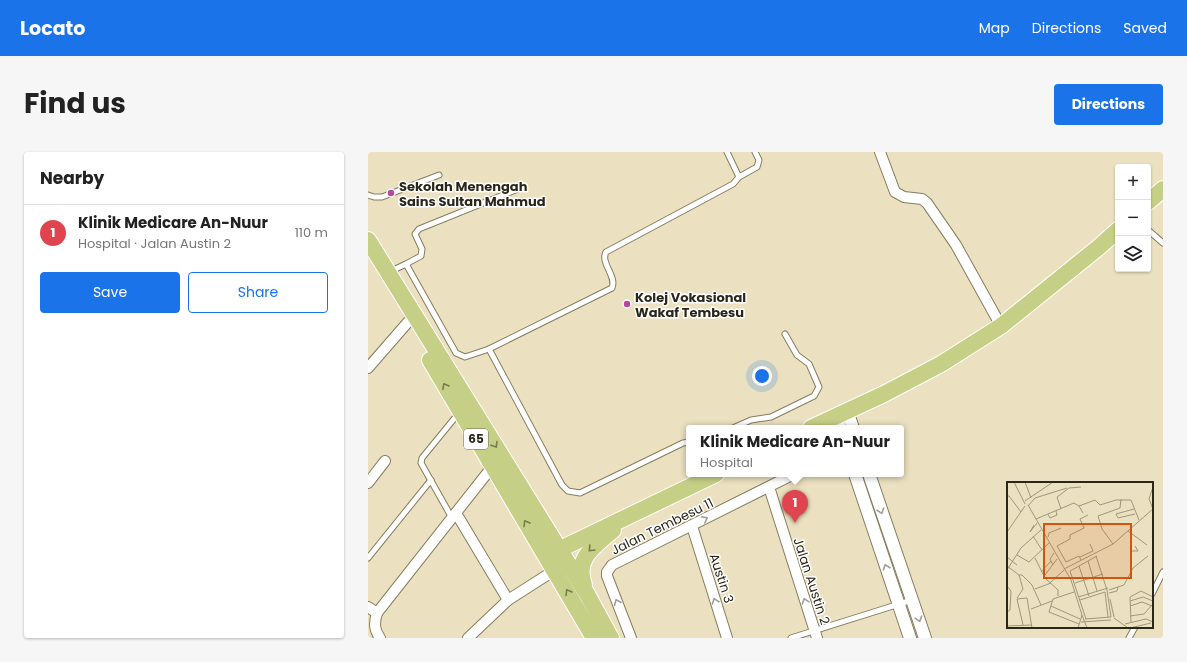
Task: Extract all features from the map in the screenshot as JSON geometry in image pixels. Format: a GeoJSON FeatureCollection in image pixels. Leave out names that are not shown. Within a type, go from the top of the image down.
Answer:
{"type":"FeatureCollection","features":[{"type":"Feature","properties":{"kind":"main road"},"geometry":{"type":"LineString","coordinates":[[1150,200],[1163,189]]}},
{"type":"Feature","properties":{"kind":"main road"},"geometry":{"type":"LineString","coordinates":[[820,425],[841,418],[941,364],[1001,326],[1115,233]]}},
{"type":"Feature","properties":{"kind":"main road","name":"65"},"geometry":{"type":"LineString","coordinates":[[368,240],[389,273],[460,411],[492,467],[552,553],[587,594],[611,638]]}},
{"type":"Feature","properties":{"kind":"main road","name":"65"},"geometry":{"type":"LineString","coordinates":[[368,255],[412,320],[543,524],[552,553],[555,570],[594,638]]}},
{"type":"Feature","properties":{"kind":"main road"},"geometry":{"type":"LineString","coordinates":[[552,553],[707,477]]}},
{"type":"Feature","properties":{"kind":"main road"},"geometry":{"type":"LineString","coordinates":[[587,594],[581,579],[580,568],[585,556],[631,515]]}},
{"type":"Feature","properties":{"kind":"main road"},"geometry":{"type":"LineString","coordinates":[[543,524],[552,534],[561,537],[584,537]]}},
{"type":"Feature","properties":{"kind":"street"},"geometry":{"type":"LineString","coordinates":[[880,152],[895,192],[904,198],[922,199],[927,203],[956,245],[1001,326]]}},
{"type":"Feature","properties":{"kind":"street"},"geometry":{"type":"LineString","coordinates":[[368,368],[412,320]]}},
{"type":"Feature","properties":{"kind":"street"},"geometry":{"type":"LineString","coordinates":[[841,418],[849,425]]}},
{"type":"Feature","properties":{"kind":"street"},"geometry":{"type":"LineString","coordinates":[[368,483],[385,461]]}},
{"type":"Feature","properties":{"kind":"street"},"geometry":{"type":"LineString","coordinates":[[380,638],[374,624],[377,613],[492,467]]}},
{"type":"Feature","properties":{"kind":"street","name":"Jalan Tembesu 11"},"geometry":{"type":"LineString","coordinates":[[631,638],[606,576],[612,565],[788,477]]}},
{"type":"Feature","properties":{"kind":"street"},"geometry":{"type":"LineString","coordinates":[[856,477],[910,638]]}},
{"type":"Feature","properties":{"kind":"street"},"geometry":{"type":"LineString","coordinates":[[870,477],[925,638]]}},
{"type":"Feature","properties":{"kind":"street","name":"Jalan Austin 2"},"geometry":{"type":"LineString","coordinates":[[769,487],[816,634]]}},
{"type":"Feature","properties":{"kind":"street"},"geometry":{"type":"LineString","coordinates":[[454,516],[508,600]]}},
{"type":"Feature","properties":{"kind":"street","name":"Austin 3"},"geometry":{"type":"LineString","coordinates":[[692,526],[727,638]]}},
{"type":"Feature","properties":{"kind":"street"},"geometry":{"type":"LineString","coordinates":[[468,638],[508,600],[555,570]]}},
{"type":"Feature","properties":{"kind":"street"},"geometry":{"type":"LineString","coordinates":[[368,607],[377,613]]}},
{"type":"Feature","properties":{"kind":"lane"},"geometry":{"type":"LineString","coordinates":[[727,152],[739,177]]}},
{"type":"Feature","properties":{"kind":"lane"},"geometry":{"type":"LineString","coordinates":[[406,264],[456,353],[465,356],[489,349],[612,288],[613,280],[604,258],[606,252],[733,184],[739,177],[757,167],[759,160],[755,152]]}},
{"type":"Feature","properties":{"kind":"lane"},"geometry":{"type":"LineString","coordinates":[[368,195],[374,198],[382,197],[439,175]]}},
{"type":"Feature","properties":{"kind":"lane"},"geometry":{"type":"LineString","coordinates":[[389,273],[421,256],[422,249],[416,234],[419,229],[523,187]]}},
{"type":"Feature","properties":{"kind":"lane"},"geometry":{"type":"LineString","coordinates":[[1151,233],[1163,243]]}},
{"type":"Feature","properties":{"kind":"lane"},"geometry":{"type":"LineString","coordinates":[[740,425],[751,420],[771,416],[814,396],[819,387],[809,364],[797,355],[785,334]]}},
{"type":"Feature","properties":{"kind":"lane"},"geometry":{"type":"LineString","coordinates":[[489,349],[562,485],[568,491],[580,493],[686,442]]}},
{"type":"Feature","properties":{"kind":"lane"},"geometry":{"type":"LineString","coordinates":[[454,516],[421,463],[422,458],[460,411]]}},
{"type":"Feature","properties":{"kind":"lane"},"geometry":{"type":"LineString","coordinates":[[368,558],[431,480]]}},
{"type":"Feature","properties":{"kind":"lane"},"geometry":{"type":"LineString","coordinates":[[1153,592],[1163,572]]}},
{"type":"Feature","properties":{"kind":"lane"},"geometry":{"type":"LineString","coordinates":[[791,638],[816,634],[912,600]]}},
{"type":"Feature","properties":{"kind":"lane"},"geometry":{"type":"LineString","coordinates":[[1129,638],[1134,628]]}},
{"type":"Feature","properties":{"kind":"place","name":"Sekolah Menengah Sains Sultan Mahmud"},"geometry":{"type":"Point","coordinates":[391,193]}},
{"type":"Feature","properties":{"kind":"place","name":"Kolej Vokasional Wakaf Tembesu"},"geometry":{"type":"Point","coordinates":[627,304]}},
{"type":"Feature","properties":{"kind":"place","name":"Klinik Medicare An-Nuur"},"geometry":{"type":"Point","coordinates":[795,523]}}]}
